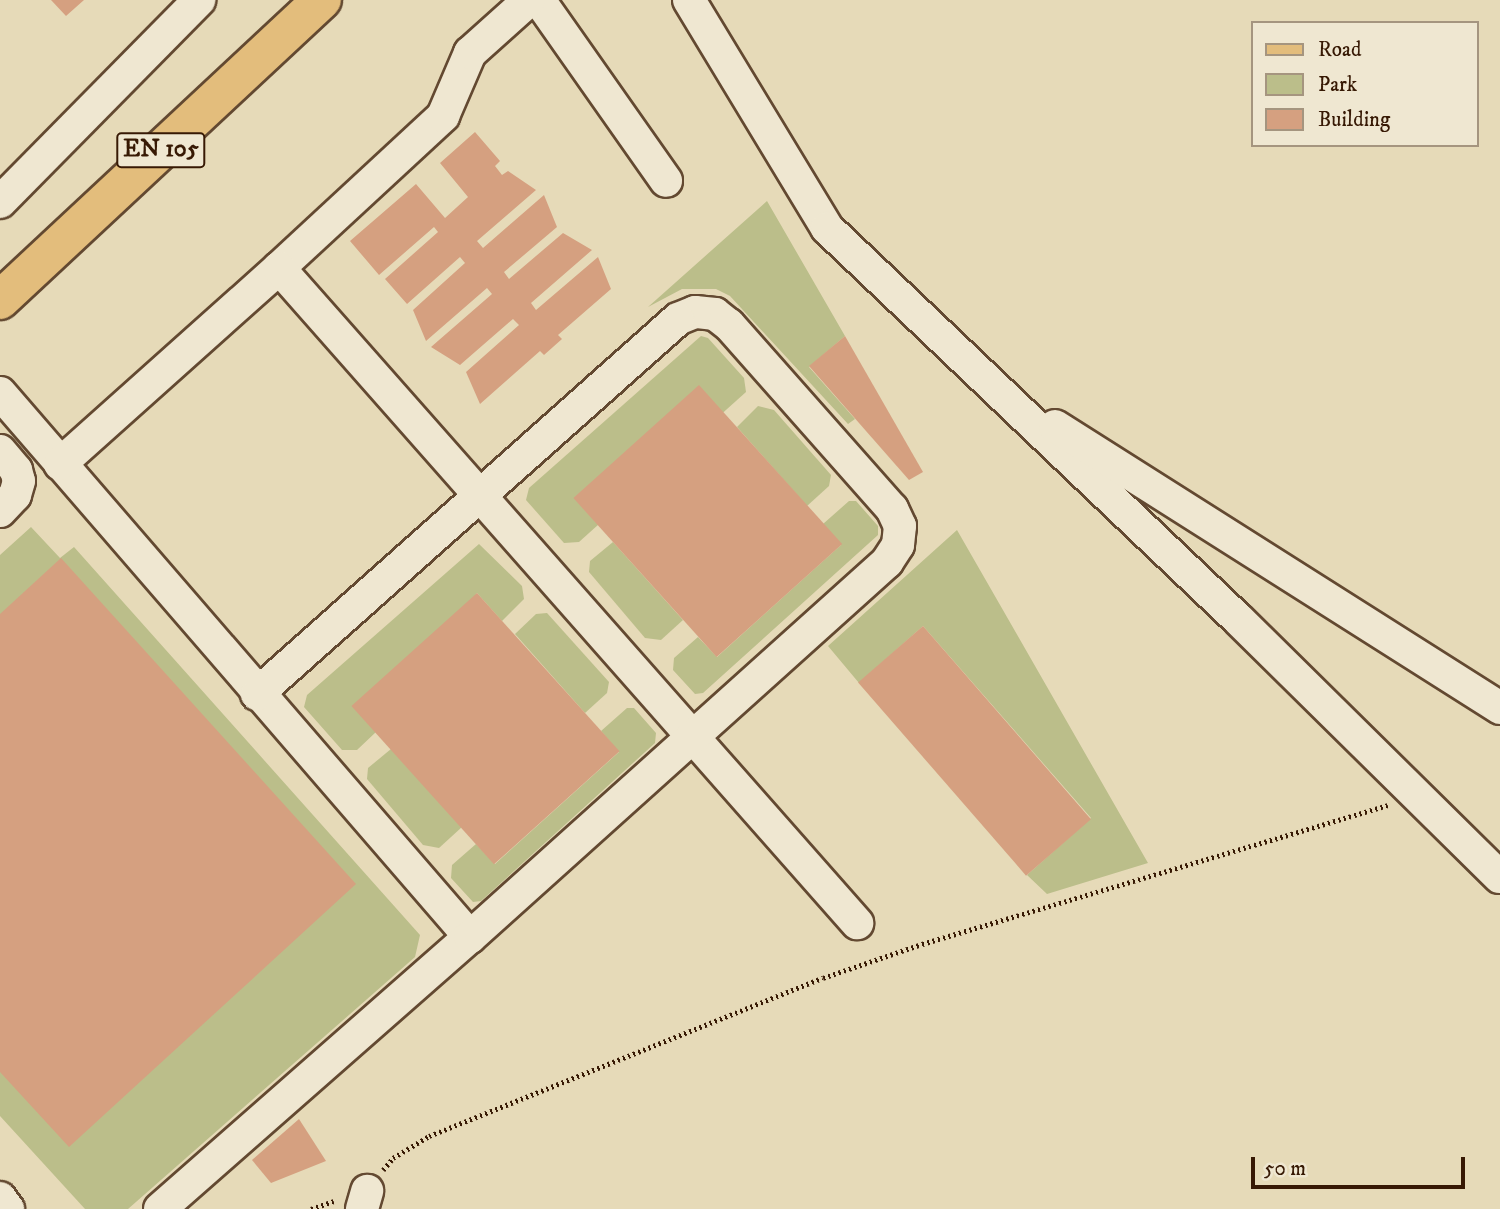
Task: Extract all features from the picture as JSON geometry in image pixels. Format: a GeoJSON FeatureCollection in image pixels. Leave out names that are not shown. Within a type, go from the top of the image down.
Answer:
{"type":"FeatureCollection","features":[{"type":"Feature","properties":{"kind":"main road","name":"EN 105"},"geometry":{"type":"LineString","coordinates":[[0,300],[322,0]]}},
{"type":"Feature","properties":{"kind":"street"},"geometry":{"type":"LineString","coordinates":[[0,202],[199,0]]}},
{"type":"Feature","properties":{"kind":"street"},"geometry":{"type":"LineString","coordinates":[[60,464],[443,117],[470,53],[529,0]]}},
{"type":"Feature","properties":{"kind":"street"},"geometry":{"type":"LineString","coordinates":[[539,0],[666,181]]}},
{"type":"Feature","properties":{"kind":"street"},"geometry":{"type":"LineString","coordinates":[[689,0],[827,228],[1500,877]]}},
{"type":"Feature","properties":{"kind":"street"},"geometry":{"type":"LineString","coordinates":[[279,268],[694,734],[857,923]]}},
{"type":"Feature","properties":{"kind":"street"},"geometry":{"type":"LineString","coordinates":[[160,1209],[470,937],[887,562],[898,545],[900,526],[892,509],[738,335],[715,314],[695,312],[678,319],[257,694]]}},
{"type":"Feature","properties":{"kind":"street"},"geometry":{"type":"LineString","coordinates":[[992,387],[1500,708]]}},
{"type":"Feature","properties":{"kind":"street"},"geometry":{"type":"LineString","coordinates":[[0,393],[257,694],[470,937]]}},
{"type":"Feature","properties":{"kind":"street"},"geometry":{"type":"LineString","coordinates":[[0,451],[16,470],[19,481],[15,495],[0,511]]}},
{"type":"Feature","properties":{"kind":"street"},"geometry":{"type":"LineString","coordinates":[[0,1198],[8,1209]]}},
{"type":"Feature","properties":{"kind":"path"},"geometry":{"type":"LineString","coordinates":[[364,1200],[393,1158],[429,1136],[823,978],[922,944],[1419,796]]}},
{"type":"Feature","properties":{"kind":"green space"},"geometry":{"type":"Polygon","coordinates":[[[767,201],[845,336],[809,367],[855,419],[848,424],[730,296],[716,289],[682,289],[648,307],[767,201]]]}},
{"type":"Feature","properties":{"kind":"green space"},"geometry":{"type":"Polygon","coordinates":[[[701,336],[708,338],[744,378],[746,392],[579,542],[564,543],[526,500],[529,488],[701,336]]]}},
{"type":"Feature","properties":{"kind":"green space"},"geometry":{"type":"Polygon","coordinates":[[[758,406],[774,410],[831,475],[829,486],[807,506],[737,427],[758,406]]]}},
{"type":"Feature","properties":{"kind":"green space"},"geometry":{"type":"Polygon","coordinates":[[[849,501],[856,501],[878,526],[878,535],[703,693],[695,694],[673,670],[674,658],[698,637],[717,657],[841,545],[823,524],[849,501]]]}},
{"type":"Feature","properties":{"kind":"green space"},"geometry":{"type":"Polygon","coordinates":[[[31,527],[60,558],[74,547],[420,935],[415,957],[128,1209],[85,1209],[0,1116],[0,555],[31,527]]]}},
{"type":"Feature","properties":{"kind":"green space"},"geometry":{"type":"Polygon","coordinates":[[[957,530],[1148,863],[1047,894],[1027,875],[1091,818],[923,626],[859,683],[828,646],[957,530]]]}},
{"type":"Feature","properties":{"kind":"green space"},"geometry":{"type":"Polygon","coordinates":[[[613,542],[683,620],[661,640],[645,638],[589,572],[590,561],[613,542]]]}},
{"type":"Feature","properties":{"kind":"green space"},"geometry":{"type":"Polygon","coordinates":[[[479,544],[522,586],[524,599],[502,621],[477,593],[376,732],[357,750],[342,750],[304,707],[307,695],[479,544]]]}},
{"type":"Feature","properties":{"kind":"green space"},"geometry":{"type":"Polygon","coordinates":[[[547,613],[609,682],[607,693],[585,713],[515,634],[536,614],[547,613]]]}},
{"type":"Feature","properties":{"kind":"green space"},"geometry":{"type":"Polygon","coordinates":[[[627,708],[634,708],[656,733],[655,743],[481,901],[473,902],[451,878],[452,865],[476,844],[495,864],[619,752],[601,731],[627,708]]]}},
{"type":"Feature","properties":{"kind":"green space"},"geometry":{"type":"Polygon","coordinates":[[[391,749],[462,827],[439,848],[423,845],[367,779],[368,768],[391,749]]]}},
{"type":"Feature","properties":{"kind":"building"},"geometry":{"type":"Polygon","coordinates":[[[51,0],[84,0],[66,16],[51,0]]]}},
{"type":"Feature","properties":{"kind":"building"},"geometry":{"type":"Polygon","coordinates":[[[475,132],[500,161],[495,166],[502,175],[508,171],[536,190],[477,241],[483,248],[544,195],[557,227],[504,272],[509,279],[563,233],[592,250],[531,303],[536,310],[598,257],[611,289],[558,335],[562,339],[544,355],[540,351],[480,404],[466,372],[519,325],[513,319],[460,365],[431,347],[492,294],[487,288],[426,341],[413,310],[465,263],[460,257],[407,304],[385,279],[438,232],[434,227],[379,275],[350,241],[416,184],[445,218],[468,197],[440,163],[475,132]]]}},
{"type":"Feature","properties":{"kind":"building"},"geometry":{"type":"Polygon","coordinates":[[[845,336],[923,472],[909,480],[809,366],[845,336]]]}},
{"type":"Feature","properties":{"kind":"building"},"geometry":{"type":"Polygon","coordinates":[[[699,385],[842,544],[717,657],[573,498],[699,385]]]}},
{"type":"Feature","properties":{"kind":"building"},"geometry":{"type":"Polygon","coordinates":[[[61,558],[356,884],[69,1147],[0,1072],[0,614],[61,558]]]}},
{"type":"Feature","properties":{"kind":"building"},"geometry":{"type":"Polygon","coordinates":[[[477,593],[620,751],[494,864],[351,706],[477,593]]]}},
{"type":"Feature","properties":{"kind":"building"},"geometry":{"type":"Polygon","coordinates":[[[923,626],[1091,819],[1026,876],[858,682],[923,626]]]}},
{"type":"Feature","properties":{"kind":"building"},"geometry":{"type":"Polygon","coordinates":[[[299,1119],[326,1161],[271,1183],[252,1160],[299,1119]]]}}]}
